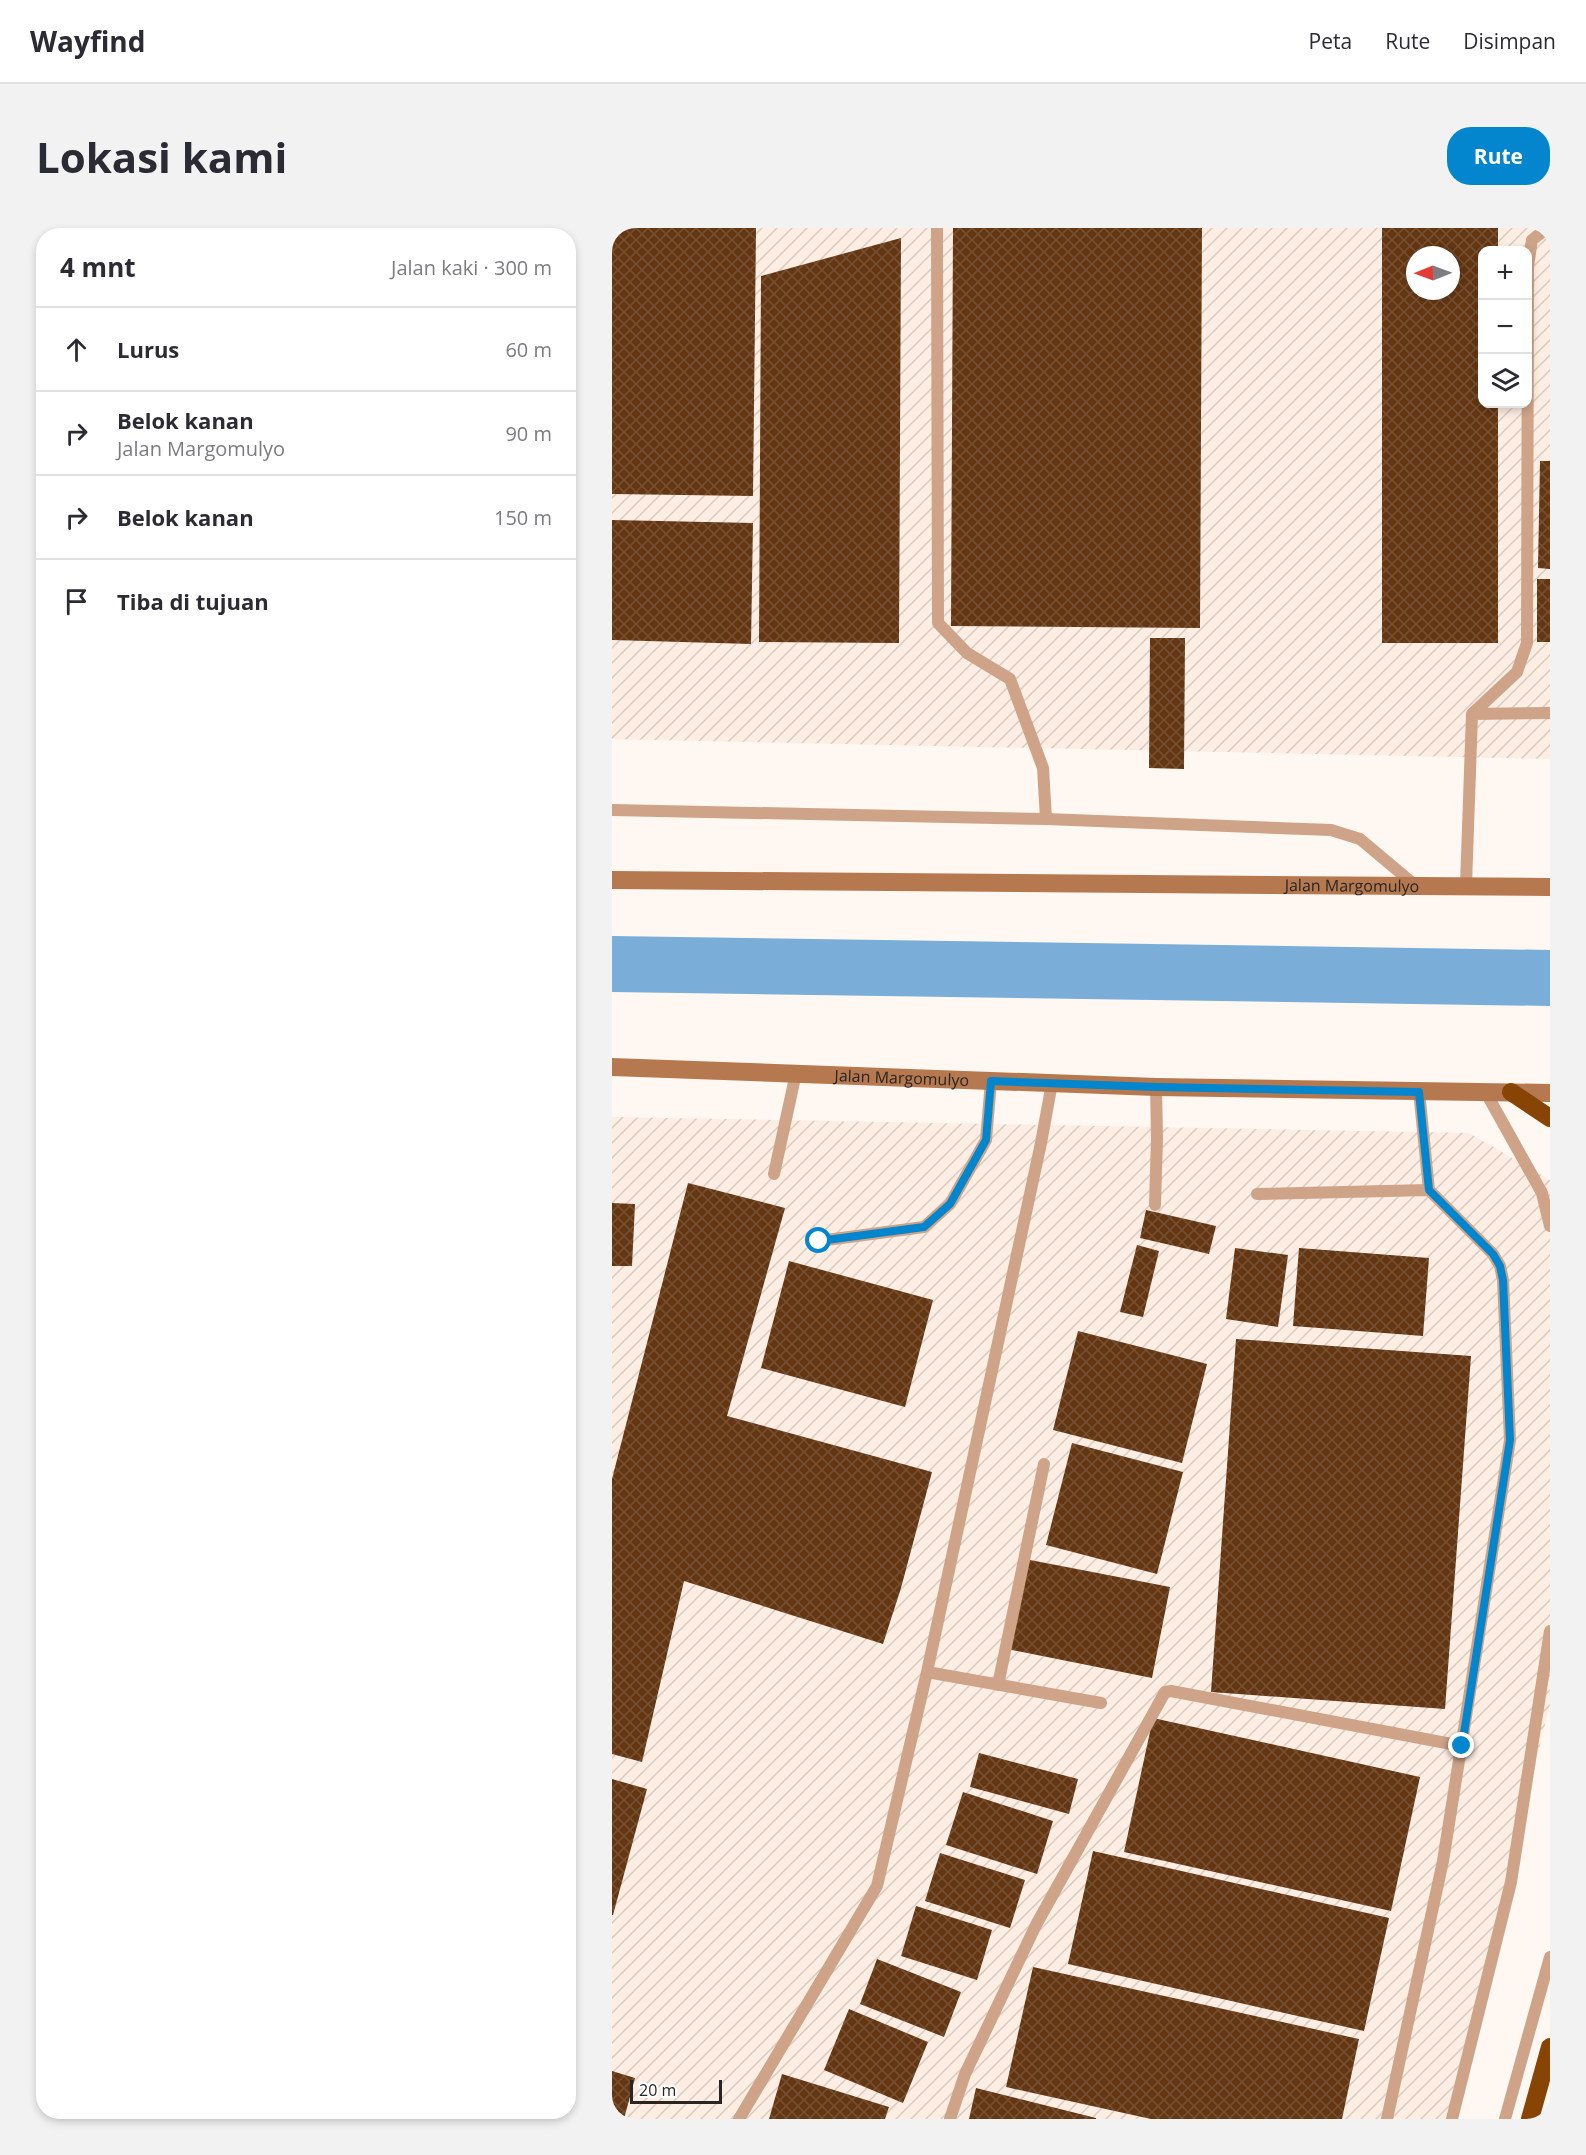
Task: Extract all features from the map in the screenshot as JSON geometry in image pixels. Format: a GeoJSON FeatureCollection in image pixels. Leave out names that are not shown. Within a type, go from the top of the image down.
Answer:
{"type":"FeatureCollection","features":[{"type":"Feature","properties":{"kind":"highway"},"geometry":{"type":"LineString","coordinates":[[1511,1092],[1550,1118]]}},
{"type":"Feature","properties":{"kind":"highway"},"geometry":{"type":"LineString","coordinates":[[1530,2119],[1550,2047]]}},
{"type":"Feature","properties":{"kind":"main road","name":"Jalan Margomulyo"},"geometry":{"type":"LineString","coordinates":[[612,880],[1550,887]]}},
{"type":"Feature","properties":{"kind":"main road","name":"Jalan Margomulyo"},"geometry":{"type":"LineString","coordinates":[[612,1067],[1156,1087],[1550,1093]]}},
{"type":"Feature","properties":{"kind":"lane"},"geometry":{"type":"LineString","coordinates":[[937,228],[938,623],[967,653],[1010,679],[1043,768],[1046,819]]}},
{"type":"Feature","properties":{"kind":"lane"},"geometry":{"type":"LineString","coordinates":[[1466,885],[1472,714],[1517,672],[1527,643],[1528,266],[1532,240],[1546,229],[1550,229]]}},
{"type":"Feature","properties":{"kind":"lane"},"geometry":{"type":"LineString","coordinates":[[1472,714],[1550,713]]}},
{"type":"Feature","properties":{"kind":"lane"},"geometry":{"type":"LineString","coordinates":[[612,810],[1046,819],[1331,830],[1360,839],[1416,886]]}},
{"type":"Feature","properties":{"kind":"lane"},"geometry":{"type":"LineString","coordinates":[[774,1174],[796,1073]]}},
{"type":"Feature","properties":{"kind":"lane"},"geometry":{"type":"LineString","coordinates":[[819,1241],[924,1227],[950,1204],[986,1140],[991,1081]]}},
{"type":"Feature","properties":{"kind":"lane"},"geometry":{"type":"LineString","coordinates":[[739,2119],[878,1886],[927,1672],[1052,1083]]}},
{"type":"Feature","properties":{"kind":"lane"},"geometry":{"type":"LineString","coordinates":[[1155,1204],[1156,1087]]}},
{"type":"Feature","properties":{"kind":"lane"},"geometry":{"type":"LineString","coordinates":[[1485,1091],[1546,1195],[1550,1226]]}},
{"type":"Feature","properties":{"kind":"lane"},"geometry":{"type":"LineString","coordinates":[[1387,2119],[1443,1861],[1510,1440],[1503,1280],[1500,1266],[1493,1254],[1429,1190],[1419,1092]]}},
{"type":"Feature","properties":{"kind":"lane"},"geometry":{"type":"LineString","coordinates":[[1257,1194],[1429,1190]]}},
{"type":"Feature","properties":{"kind":"lane"},"geometry":{"type":"LineString","coordinates":[[998,1685],[1044,1464]]}},
{"type":"Feature","properties":{"kind":"lane"},"geometry":{"type":"LineString","coordinates":[[1452,2119],[1511,1882],[1550,1631]]}},
{"type":"Feature","properties":{"kind":"lane"},"geometry":{"type":"LineString","coordinates":[[927,1672],[1101,1703]]}},
{"type":"Feature","properties":{"kind":"lane"},"geometry":{"type":"LineString","coordinates":[[950,2119],[965,2074],[1036,1925],[1165,1692],[1171,1691],[1462,1746]]}},
{"type":"Feature","properties":{"kind":"lane"},"geometry":{"type":"LineString","coordinates":[[1505,2119],[1550,1957]]}},
{"type":"Feature","properties":{"kind":"shaded area"},"geometry":{"type":"Polygon","coordinates":[[[612,228],[1550,228],[1550,759],[612,739],[612,228]]]}},
{"type":"Feature","properties":{"kind":"shaded area"},"geometry":{"type":"Polygon","coordinates":[[[612,1117],[1469,1133],[1550,1180],[1550,1704],[1449,2119],[612,2119],[612,1117]]]}},
{"type":"Feature","properties":{"kind":"building"},"geometry":{"type":"Polygon","coordinates":[[[612,228],[756,228],[753,496],[612,494],[612,228]]]}},
{"type":"Feature","properties":{"kind":"building"},"geometry":{"type":"Polygon","coordinates":[[[953,228],[1202,228],[1200,628],[951,626],[953,228]]]}},
{"type":"Feature","properties":{"kind":"building"},"geometry":{"type":"Polygon","coordinates":[[[1382,228],[1498,228],[1498,246],[1478,246],[1478,408],[1498,408],[1498,643],[1382,643],[1382,228]]]}},
{"type":"Feature","properties":{"kind":"building"},"geometry":{"type":"Polygon","coordinates":[[[901,238],[899,643],[759,642],[761,276],[901,238]]]}},
{"type":"Feature","properties":{"kind":"building"},"geometry":{"type":"Polygon","coordinates":[[[1540,461],[1550,461],[1550,569],[1538,568],[1540,461]]]}},
{"type":"Feature","properties":{"kind":"building"},"geometry":{"type":"Polygon","coordinates":[[[612,520],[753,523],[751,644],[612,640],[612,520]]]}},
{"type":"Feature","properties":{"kind":"building"},"geometry":{"type":"Polygon","coordinates":[[[1537,579],[1550,579],[1550,642],[1537,642],[1537,579]]]}},
{"type":"Feature","properties":{"kind":"building"},"geometry":{"type":"Polygon","coordinates":[[[1150,638],[1185,638],[1184,769],[1149,768],[1150,638]]]}},
{"type":"Feature","properties":{"kind":"building"},"geometry":{"type":"Polygon","coordinates":[[[688,1183],[785,1208],[727,1416],[932,1472],[901,1588],[883,1644],[684,1581],[642,1762],[612,1754],[612,1479],[688,1183]]]}},
{"type":"Feature","properties":{"kind":"building"},"geometry":{"type":"Polygon","coordinates":[[[612,1203],[635,1204],[632,1266],[612,1266],[612,1203]]]}},
{"type":"Feature","properties":{"kind":"building"},"geometry":{"type":"Polygon","coordinates":[[[1146,1210],[1216,1226],[1209,1254],[1140,1238],[1146,1210]]]}},
{"type":"Feature","properties":{"kind":"building"},"geometry":{"type":"Polygon","coordinates":[[[1137,1245],[1159,1251],[1143,1317],[1120,1312],[1137,1245]]]}},
{"type":"Feature","properties":{"kind":"building"},"geometry":{"type":"Polygon","coordinates":[[[1235,1248],[1288,1255],[1278,1327],[1226,1319],[1235,1248]]]}},
{"type":"Feature","properties":{"kind":"building"},"geometry":{"type":"Polygon","coordinates":[[[1299,1248],[1429,1258],[1423,1336],[1293,1326],[1299,1248]]]}},
{"type":"Feature","properties":{"kind":"building"},"geometry":{"type":"Polygon","coordinates":[[[789,1261],[933,1300],[905,1407],[761,1368],[789,1261]]]}},
{"type":"Feature","properties":{"kind":"building"},"geometry":{"type":"Polygon","coordinates":[[[1078,1331],[1207,1364],[1182,1463],[1053,1430],[1078,1331]]]}},
{"type":"Feature","properties":{"kind":"building"},"geometry":{"type":"Polygon","coordinates":[[[1236,1339],[1471,1356],[1445,1709],[1211,1692],[1236,1339]]]}},
{"type":"Feature","properties":{"kind":"building"},"geometry":{"type":"Polygon","coordinates":[[[1072,1443],[1183,1472],[1157,1574],[1046,1545],[1072,1443]]]}},
{"type":"Feature","properties":{"kind":"building"},"geometry":{"type":"Polygon","coordinates":[[[1025,1559],[1170,1587],[1152,1678],[1007,1649],[1025,1559]]]}},
{"type":"Feature","properties":{"kind":"building"},"geometry":{"type":"Polygon","coordinates":[[[1153,1718],[1420,1777],[1391,1911],[1124,1852],[1153,1718]]]}},
{"type":"Feature","properties":{"kind":"building"},"geometry":{"type":"Polygon","coordinates":[[[979,1753],[1078,1779],[1069,1814],[970,1787],[979,1753]]]}},
{"type":"Feature","properties":{"kind":"building"},"geometry":{"type":"Polygon","coordinates":[[[612,1779],[647,1789],[613,1915],[612,1915],[612,1779]]]}},
{"type":"Feature","properties":{"kind":"building"},"geometry":{"type":"Polygon","coordinates":[[[963,1792],[1053,1821],[1037,1874],[946,1845],[963,1792]]]}},
{"type":"Feature","properties":{"kind":"building"},"geometry":{"type":"Polygon","coordinates":[[[1093,1851],[1389,1918],[1364,2031],[1068,1964],[1093,1851]]]}},
{"type":"Feature","properties":{"kind":"building"},"geometry":{"type":"Polygon","coordinates":[[[940,1853],[1025,1880],[1010,1928],[925,1901],[940,1853]]]}},
{"type":"Feature","properties":{"kind":"building"},"geometry":{"type":"Polygon","coordinates":[[[916,1906],[992,1930],[977,1980],[901,1956],[916,1906]]]}},
{"type":"Feature","properties":{"kind":"building"},"geometry":{"type":"Polygon","coordinates":[[[877,1959],[961,1992],[944,2037],[860,2004],[877,1959]]]}},
{"type":"Feature","properties":{"kind":"building"},"geometry":{"type":"Polygon","coordinates":[[[1033,1967],[1359,2039],[1342,2119],[1151,2119],[1006,2087],[1033,1967]]]}},
{"type":"Feature","properties":{"kind":"building"},"geometry":{"type":"Polygon","coordinates":[[[849,2009],[928,2042],[903,2103],[824,2070],[849,2009]]]}},
{"type":"Feature","properties":{"kind":"building"},"geometry":{"type":"Polygon","coordinates":[[[612,2071],[635,2078],[624,2119],[612,2119],[612,2071]]]}},
{"type":"Feature","properties":{"kind":"building"},"geometry":{"type":"Polygon","coordinates":[[[782,2074],[889,2107],[885,2119],[769,2119],[782,2074]]]}},
{"type":"Feature","properties":{"kind":"building"},"geometry":{"type":"Polygon","coordinates":[[[976,2088],[1096,2118],[1096,2119],[969,2119],[976,2088]]]}},
{"type":"Feature","properties":{"kind":"waterway"},"geometry":{"type":"LineString","coordinates":[[612,964],[1550,978]]}},
{"type":"Feature","properties":{"kind":"route"},"geometry":{"type":"LineString","coordinates":[[819,1241],[924,1227],[950,1204],[986,1140],[991,1081],[1419,1092],[1429,1190],[1493,1254],[1500,1266],[1503,1280],[1510,1440],[1462,1746]]}}]}
